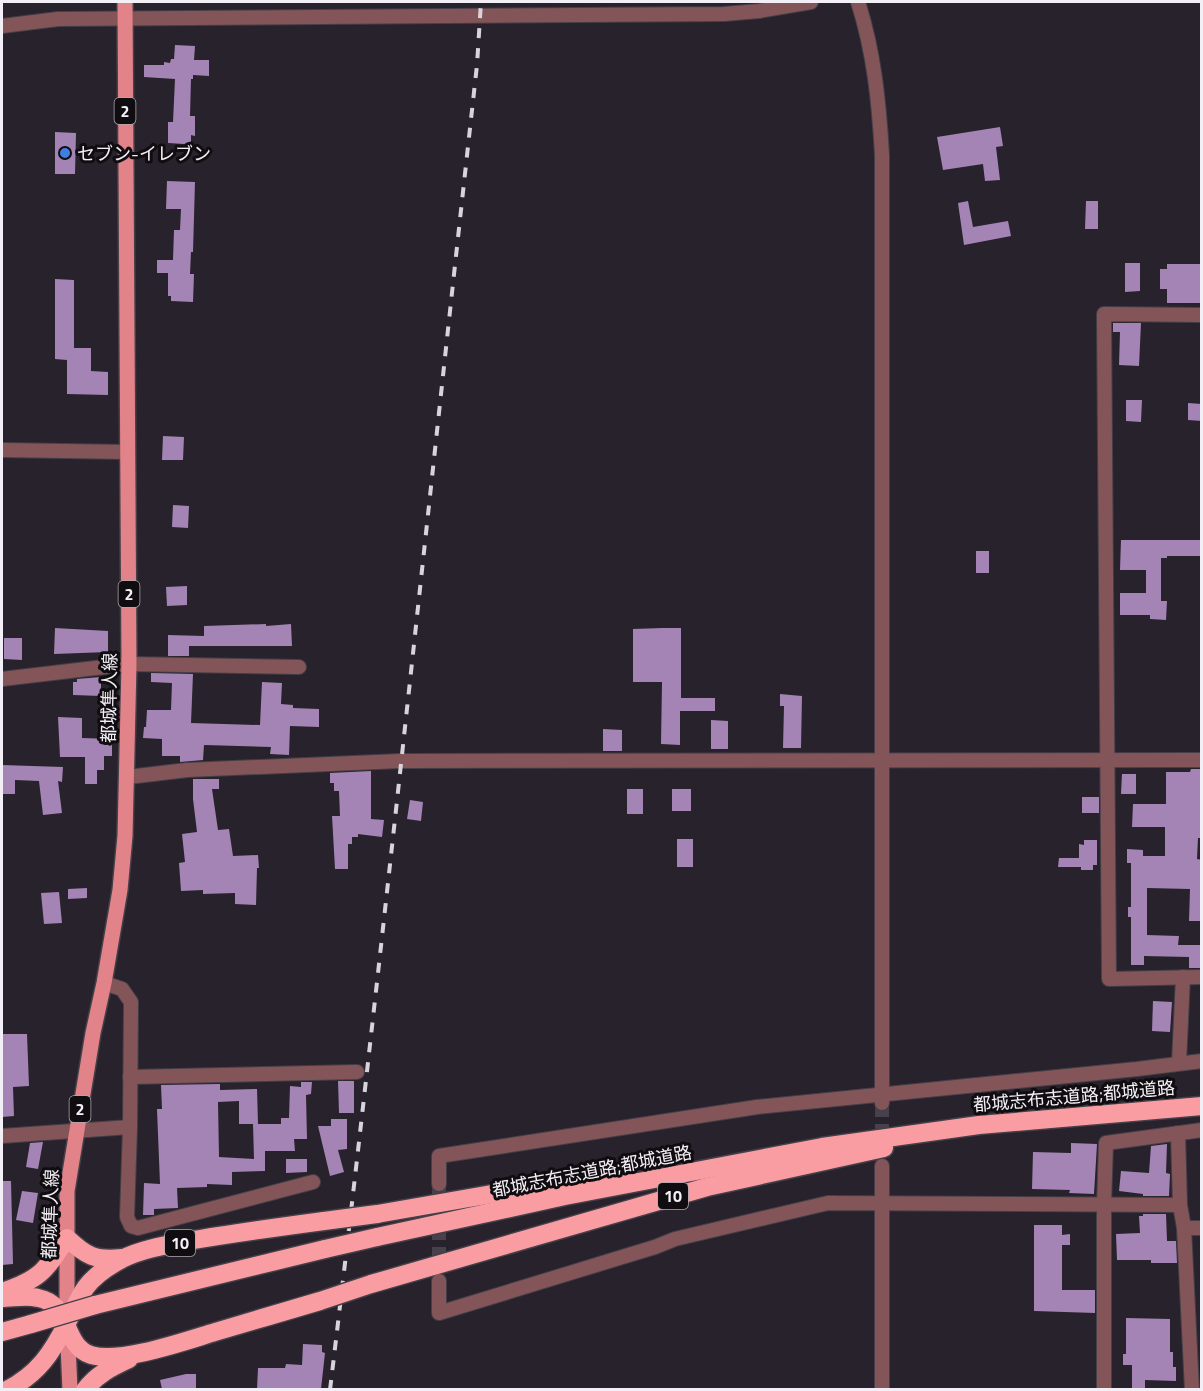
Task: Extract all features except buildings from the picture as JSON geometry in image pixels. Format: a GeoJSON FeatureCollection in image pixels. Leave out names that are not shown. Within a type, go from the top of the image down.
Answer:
{"type":"FeatureCollection","features":[{"type":"Feature","properties":{"kind":"highway","name":"都城志布志道路;都城道路"},"geometry":{"type":"LineString","coordinates":[[2,1332],[95,1305],[377,1237],[566,1196],[822,1147],[979,1125],[1202,1106]]}},
{"type":"Feature","properties":{"kind":"highway","name":"10"},"geometry":{"type":"LineString","coordinates":[[85,1389],[92,1380],[108,1368],[144,1353],[370,1284],[707,1187],[851,1157],[979,1125]]}},
{"type":"Feature","properties":{"kind":"highway","name":"10"},"geometry":{"type":"LineString","coordinates":[[67,1238],[93,1258],[106,1260],[124,1258],[163,1246],[226,1234],[377,1214],[608,1174],[637,1182]]}},
{"type":"Feature","properties":{"kind":"highway"},"geometry":{"type":"LineString","coordinates":[[2,1292],[33,1280],[46,1269],[67,1238]]}},
{"type":"Feature","properties":{"kind":"highway","name":"10"},"geometry":{"type":"LineString","coordinates":[[7,1389],[38,1370],[51,1352],[74,1306],[87,1286],[101,1272],[124,1258]]}},
{"type":"Feature","properties":{"kind":"highway","name":"10"},"geometry":{"type":"LineString","coordinates":[[2,1298],[36,1297],[48,1301],[59,1309],[79,1349],[90,1355],[103,1357],[144,1353]]}},
{"type":"Feature","properties":{"kind":"main road","name":"都城隼人線"},"geometry":{"type":"LineString","coordinates":[[70,1389],[67,1323],[67,1191],[120,890],[126,836],[129,664],[125,2]]}},
{"type":"Feature","properties":{"kind":"street"},"geometry":{"type":"LineString","coordinates":[[2,26],[58,19],[713,14],[759,11],[811,2]]}},
{"type":"Feature","properties":{"kind":"street"},"geometry":{"type":"LineString","coordinates":[[858,2],[869,36],[878,95],[882,155],[882,1098]]}},
{"type":"Feature","properties":{"kind":"street"},"geometry":{"type":"LineString","coordinates":[[1202,315],[1104,314],[1109,979],[1202,977]]}},
{"type":"Feature","properties":{"kind":"street"},"geometry":{"type":"LineString","coordinates":[[2,450],[128,452]]}},
{"type":"Feature","properties":{"kind":"street"},"geometry":{"type":"LineString","coordinates":[[2,679],[129,664],[299,667]]}},
{"type":"Feature","properties":{"kind":"street"},"geometry":{"type":"LineString","coordinates":[[128,777],[187,770],[400,760],[1202,760]]}},
{"type":"Feature","properties":{"kind":"street"},"geometry":{"type":"LineString","coordinates":[[1179,1063],[1184,977]]}},
{"type":"Feature","properties":{"kind":"street"},"geometry":{"type":"LineString","coordinates":[[104,983],[122,988],[131,1002],[127,1217],[131,1226],[138,1228],[313,1182]]}},
{"type":"Feature","properties":{"kind":"street"},"geometry":{"type":"LineString","coordinates":[[439,1184],[439,1156],[757,1107],[882,1098],[1202,1061]]}},
{"type":"Feature","properties":{"kind":"street"},"geometry":{"type":"LineString","coordinates":[[130,1077],[357,1071]]}},
{"type":"Feature","properties":{"kind":"street"},"geometry":{"type":"LineString","coordinates":[[2,1136],[130,1127]]}},
{"type":"Feature","properties":{"kind":"street"},"geometry":{"type":"LineString","coordinates":[[1104,1389],[1106,1143],[1202,1130]]}},
{"type":"Feature","properties":{"kind":"street"},"geometry":{"type":"LineString","coordinates":[[1178,1133],[1180,1205],[1184,1228],[1192,1389]]}},
{"type":"Feature","properties":{"kind":"street"},"geometry":{"type":"LineString","coordinates":[[882,1166],[882,1389]]}},
{"type":"Feature","properties":{"kind":"street"},"geometry":{"type":"LineString","coordinates":[[439,1281],[439,1313],[686,1236],[828,1203],[1180,1205]]}},
{"type":"Feature","properties":{"kind":"street"},"geometry":{"type":"LineString","coordinates":[[1184,1228],[1202,1228]]}},
{"type":"Feature","properties":{"kind":"tunnel"},"geometry":{"type":"LineString","coordinates":[[882,1103],[882,1145]]}},
{"type":"Feature","properties":{"kind":"tunnel"},"geometry":{"type":"LineString","coordinates":[[439,1184],[439,1273]]}},
{"type":"Feature","properties":{"kind":"railway"},"geometry":{"type":"LineString","coordinates":[[330,1390],[405,727],[477,65],[481,2]]}},
{"type":"Feature","properties":{"kind":"place","name":"セブン-イレブン"},"geometry":{"type":"Point","coordinates":[65,153]}}]}
